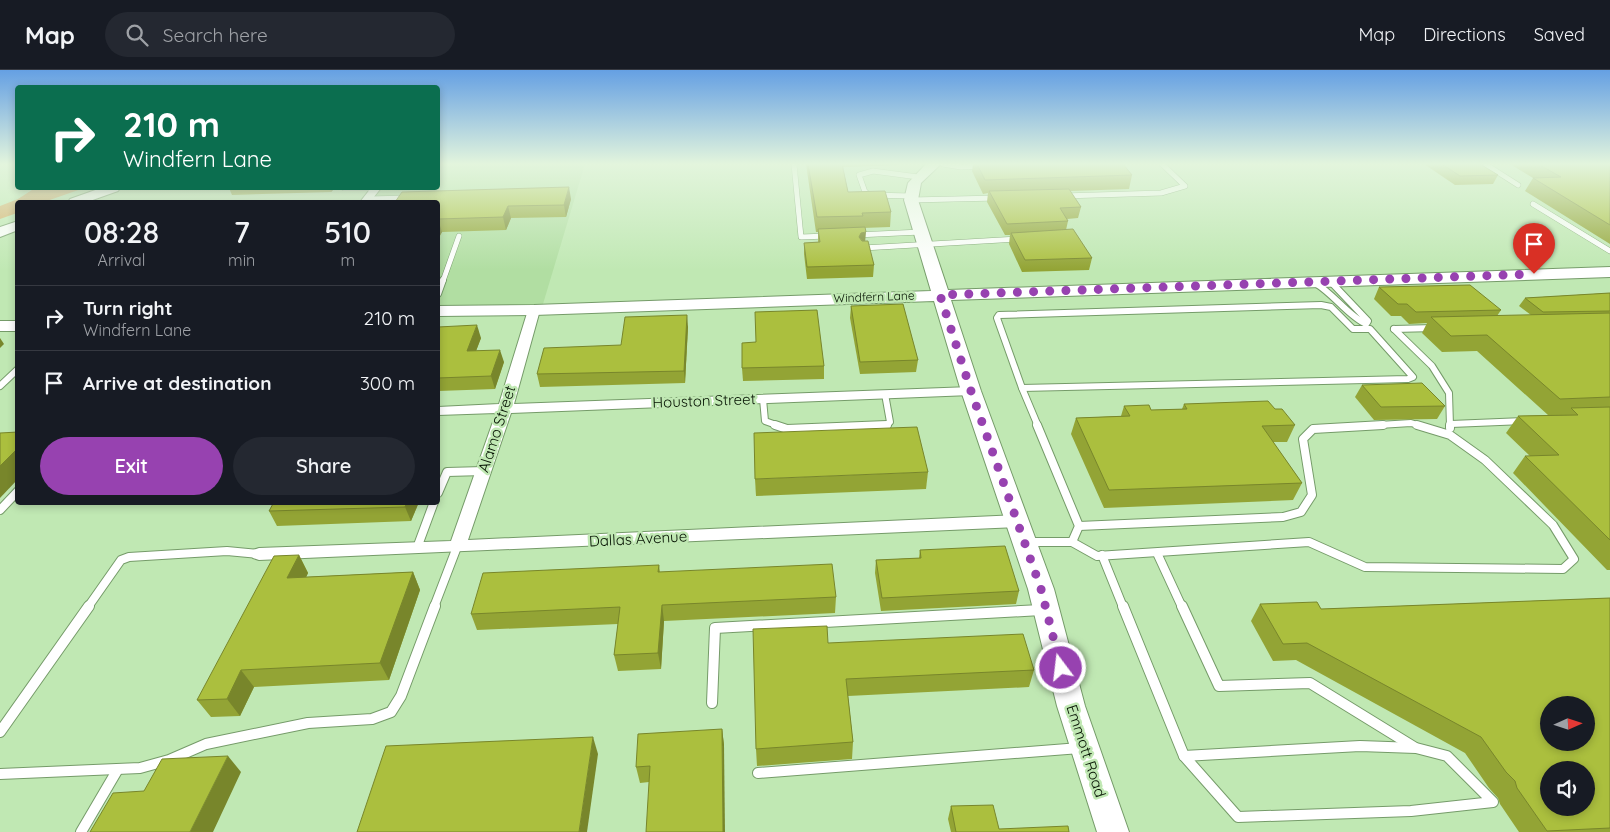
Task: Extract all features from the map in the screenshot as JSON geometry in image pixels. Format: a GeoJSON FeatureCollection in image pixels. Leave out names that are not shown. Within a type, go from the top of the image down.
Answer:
{"type":"FeatureCollection","features":[{"type":"Feature","properties":{"kind":"street","name":"Emmott Road"},"geometry":{"type":"LineString","coordinates":[[920,200],[924,238],[940,295],[971,391],[1025,542],[1046,610],[1071,706],[1113,832]]}},
{"type":"Feature","properties":{"kind":"street"},"geometry":{"type":"LineString","coordinates":[[0,232],[15,226]]}},
{"type":"Feature","properties":{"kind":"street","name":"Windfern Lane"},"geometry":{"type":"LineString","coordinates":[[440,311],[534,310],[1610,272]]}},
{"type":"Feature","properties":{"kind":"street","name":"Alamo Street"},"geometry":{"type":"LineString","coordinates":[[457,547],[505,408],[534,310]]}},
{"type":"Feature","properties":{"kind":"street"},"geometry":{"type":"LineString","coordinates":[[0,326],[15,326]]}},
{"type":"Feature","properties":{"kind":"street","name":"Houston Street"},"geometry":{"type":"LineString","coordinates":[[440,412],[971,391]]}},
{"type":"Feature","properties":{"kind":"street","name":"Dallas Avenue"},"geometry":{"type":"LineString","coordinates":[[259,554],[457,547],[1018,521]]}},
{"type":"Feature","properties":{"kind":"lane"},"geometry":{"type":"LineString","coordinates":[[797,200],[801,237],[838,236]]}},
{"type":"Feature","properties":{"kind":"lane"},"geometry":{"type":"LineString","coordinates":[[1533,204],[1610,252]]}},
{"type":"Feature","properties":{"kind":"lane"},"geometry":{"type":"LineString","coordinates":[[848,235],[1023,239]]}},
{"type":"Feature","properties":{"kind":"lane"},"geometry":{"type":"LineString","coordinates":[[440,288],[459,236]]}},
{"type":"Feature","properties":{"kind":"lane"},"geometry":{"type":"LineString","coordinates":[[862,248],[924,238]]}},
{"type":"Feature","properties":{"kind":"lane"},"geometry":{"type":"LineString","coordinates":[[1022,388],[1408,379],[1414,377],[1368,326],[1359,321],[1329,291],[1322,281]]}},
{"type":"Feature","properties":{"kind":"lane"},"geometry":{"type":"LineString","coordinates":[[1322,281],[1368,321],[1368,326]]}},
{"type":"Feature","properties":{"kind":"lane"},"geometry":{"type":"LineString","coordinates":[[1072,542],[1079,526],[1022,388],[997,318],[999,314],[1322,305],[1331,307],[1353,329],[1368,326]]}},
{"type":"Feature","properties":{"kind":"lane"},"geometry":{"type":"LineString","coordinates":[[1444,328],[1394,329],[1432,366],[1449,393],[1450,435]]}},
{"type":"Feature","properties":{"kind":"lane"},"geometry":{"type":"LineString","coordinates":[[0,386],[15,372]]}},
{"type":"Feature","properties":{"kind":"lane"},"geometry":{"type":"LineString","coordinates":[[763,399],[765,421],[787,429],[887,426],[890,422],[885,394]]}},
{"type":"Feature","properties":{"kind":"lane"},"geometry":{"type":"LineString","coordinates":[[1451,424],[1528,421]]}},
{"type":"Feature","properties":{"kind":"lane"},"geometry":{"type":"LineString","coordinates":[[1025,542],[1072,542],[1097,556],[1102,556],[1309,542],[1365,567],[1563,569],[1574,559],[1553,525],[1485,460],[1450,435],[1411,423],[1313,429],[1303,439],[1312,495],[1301,512],[1283,517],[1079,526]]}},
{"type":"Feature","properties":{"kind":"lane"},"geometry":{"type":"LineString","coordinates":[[440,488],[445,474],[484,471]]}},
{"type":"Feature","properties":{"kind":"lane"},"geometry":{"type":"LineString","coordinates":[[0,510],[15,494]]}},
{"type":"Feature","properties":{"kind":"lane"},"geometry":{"type":"LineString","coordinates":[[417,548],[433,505]]}},
{"type":"Feature","properties":{"kind":"lane"},"geometry":{"type":"LineString","coordinates":[[0,774],[140,768],[169,760],[206,744],[308,723],[372,719],[391,712],[401,696],[457,547]]}},
{"type":"Feature","properties":{"kind":"lane"},"geometry":{"type":"LineString","coordinates":[[0,732],[121,560],[130,557],[227,551],[259,554]]}},
{"type":"Feature","properties":{"kind":"lane"},"geometry":{"type":"LineString","coordinates":[[1158,553],[1219,686],[1310,682],[1416,748]]}},
{"type":"Feature","properties":{"kind":"lane"},"geometry":{"type":"LineString","coordinates":[[1102,556],[1184,756],[1238,817],[1411,812],[1493,802],[1446,756],[1416,748],[1334,747],[1184,756]]}},
{"type":"Feature","properties":{"kind":"lane"},"geometry":{"type":"LineString","coordinates":[[712,703],[715,628],[1046,610]]}},
{"type":"Feature","properties":{"kind":"lane"},"geometry":{"type":"LineString","coordinates":[[758,773],[1085,748]]}},
{"type":"Feature","properties":{"kind":"lane"},"geometry":{"type":"LineString","coordinates":[[81,832],[118,769]]}},
{"type":"Feature","properties":{"kind":"shaded area"},"geometry":{"type":"Polygon","coordinates":[[[15,200],[15,214],[0,219],[0,206],[15,200]]]}},
{"type":"Feature","properties":{"kind":"shaded area"},"geometry":{"type":"Polygon","coordinates":[[[372,200],[574,200],[543,304],[440,308],[440,200],[372,200]]]}},
{"type":"Feature","properties":{"kind":"building"},"geometry":{"type":"Polygon","coordinates":[[[396,200],[566,200],[564,205],[508,206],[503,217],[440,219],[440,200],[396,200]]]}},
{"type":"Feature","properties":{"kind":"building"},"geometry":{"type":"Polygon","coordinates":[[[814,200],[887,200],[891,212],[862,213],[863,216],[817,217],[814,200]]]}},
{"type":"Feature","properties":{"kind":"building"},"geometry":{"type":"Polygon","coordinates":[[[994,200],[1076,200],[1081,207],[1060,208],[1068,221],[1007,224],[994,200]]]}},
{"type":"Feature","properties":{"kind":"building"},"geometry":{"type":"Polygon","coordinates":[[[1568,200],[1610,200],[1610,225],[1568,200]]]}},
{"type":"Feature","properties":{"kind":"building"},"geometry":{"type":"Polygon","coordinates":[[[865,227],[866,232],[861,233],[859,237],[862,241],[868,241],[874,265],[807,267],[804,243],[820,242],[818,229],[865,227]]]}},
{"type":"Feature","properties":{"kind":"building"},"geometry":{"type":"Polygon","coordinates":[[[1073,229],[1092,258],[1025,260],[1011,233],[1073,229]]]}},
{"type":"Feature","properties":{"kind":"building"},"geometry":{"type":"Polygon","coordinates":[[[1470,285],[1501,310],[1416,312],[1407,304],[1398,304],[1379,287],[1470,285]]]}},
{"type":"Feature","properties":{"kind":"building"},"geometry":{"type":"Polygon","coordinates":[[[1610,293],[1610,311],[1543,312],[1525,298],[1610,293]]]}},
{"type":"Feature","properties":{"kind":"building"},"geometry":{"type":"Polygon","coordinates":[[[903,304],[918,360],[860,362],[851,306],[903,304]]]}},
{"type":"Feature","properties":{"kind":"building"},"geometry":{"type":"Polygon","coordinates":[[[817,310],[824,366],[742,368],[742,343],[756,342],[755,312],[817,310]]]}},
{"type":"Feature","properties":{"kind":"building"},"geometry":{"type":"Polygon","coordinates":[[[1610,313],[1610,397],[1560,399],[1487,335],[1451,336],[1431,317],[1610,313]]]}},
{"type":"Feature","properties":{"kind":"building"},"geometry":{"type":"Polygon","coordinates":[[[687,315],[684,371],[537,374],[544,348],[621,345],[625,317],[687,315]]]}},
{"type":"Feature","properties":{"kind":"building"},"geometry":{"type":"Polygon","coordinates":[[[477,325],[467,351],[500,350],[491,376],[440,378],[440,327],[477,325]]]}},
{"type":"Feature","properties":{"kind":"building"},"geometry":{"type":"Polygon","coordinates":[[[1422,383],[1445,406],[1381,407],[1362,385],[1422,383]]]}},
{"type":"Feature","properties":{"kind":"building"},"geometry":{"type":"Polygon","coordinates":[[[1268,401],[1275,409],[1282,409],[1295,425],[1262,426],[1302,483],[1109,490],[1076,418],[1130,416],[1124,406],[1149,405],[1151,410],[1187,409],[1184,404],[1268,401]]]}},
{"type":"Feature","properties":{"kind":"building"},"geometry":{"type":"Polygon","coordinates":[[[1610,407],[1610,540],[1525,456],[1559,455],[1518,416],[1578,415],[1571,408],[1610,407]]]}},
{"type":"Feature","properties":{"kind":"building"},"geometry":{"type":"Polygon","coordinates":[[[917,427],[928,472],[755,479],[754,433],[917,427]]]}},
{"type":"Feature","properties":{"kind":"building"},"geometry":{"type":"Polygon","coordinates":[[[15,432],[15,451],[0,466],[0,433],[15,432]]]}},
{"type":"Feature","properties":{"kind":"building"},"geometry":{"type":"Polygon","coordinates":[[[272,505],[406,505],[405,507],[269,511],[272,505]]]}},
{"type":"Feature","properties":{"kind":"building"},"geometry":{"type":"Polygon","coordinates":[[[1005,546],[1019,591],[882,598],[876,560],[921,558],[920,550],[1005,546]]]}},
{"type":"Feature","properties":{"kind":"building"},"geometry":{"type":"Polygon","coordinates":[[[299,555],[287,578],[413,572],[380,663],[241,670],[227,699],[197,700],[274,556],[299,555]]]}},
{"type":"Feature","properties":{"kind":"building"},"geometry":{"type":"Polygon","coordinates":[[[832,564],[836,597],[662,605],[658,653],[614,655],[620,607],[471,614],[483,573],[659,565],[658,572],[832,564]]]}},
{"type":"Feature","properties":{"kind":"building"},"geometry":{"type":"Polygon","coordinates":[[[1610,598],[1610,828],[1547,831],[1517,788],[1515,781],[1506,772],[1481,737],[1307,643],[1283,644],[1260,604],[1317,602],[1321,609],[1610,598]]]}},
{"type":"Feature","properties":{"kind":"building"},"geometry":{"type":"Polygon","coordinates":[[[827,626],[828,643],[1023,634],[1034,670],[846,679],[853,742],[756,749],[753,629],[827,626]]]}},
{"type":"Feature","properties":{"kind":"building"},"geometry":{"type":"Polygon","coordinates":[[[722,729],[723,832],[646,832],[650,766],[636,767],[638,734],[722,729]]]}},
{"type":"Feature","properties":{"kind":"building"},"geometry":{"type":"Polygon","coordinates":[[[593,737],[579,832],[357,832],[386,746],[593,737]]]}},
{"type":"Feature","properties":{"kind":"building"},"geometry":{"type":"Polygon","coordinates":[[[228,756],[190,832],[90,832],[113,793],[144,791],[162,759],[228,756]]]}},
{"type":"Feature","properties":{"kind":"building"},"geometry":{"type":"Polygon","coordinates":[[[993,805],[999,829],[1068,826],[1069,832],[956,832],[951,806],[993,805]]]}},
{"type":"Feature","properties":{"kind":"route"},"geometry":{"type":"LineString","coordinates":[[1061,668],[1041,589],[971,391],[940,295],[1534,274]]}}]}
